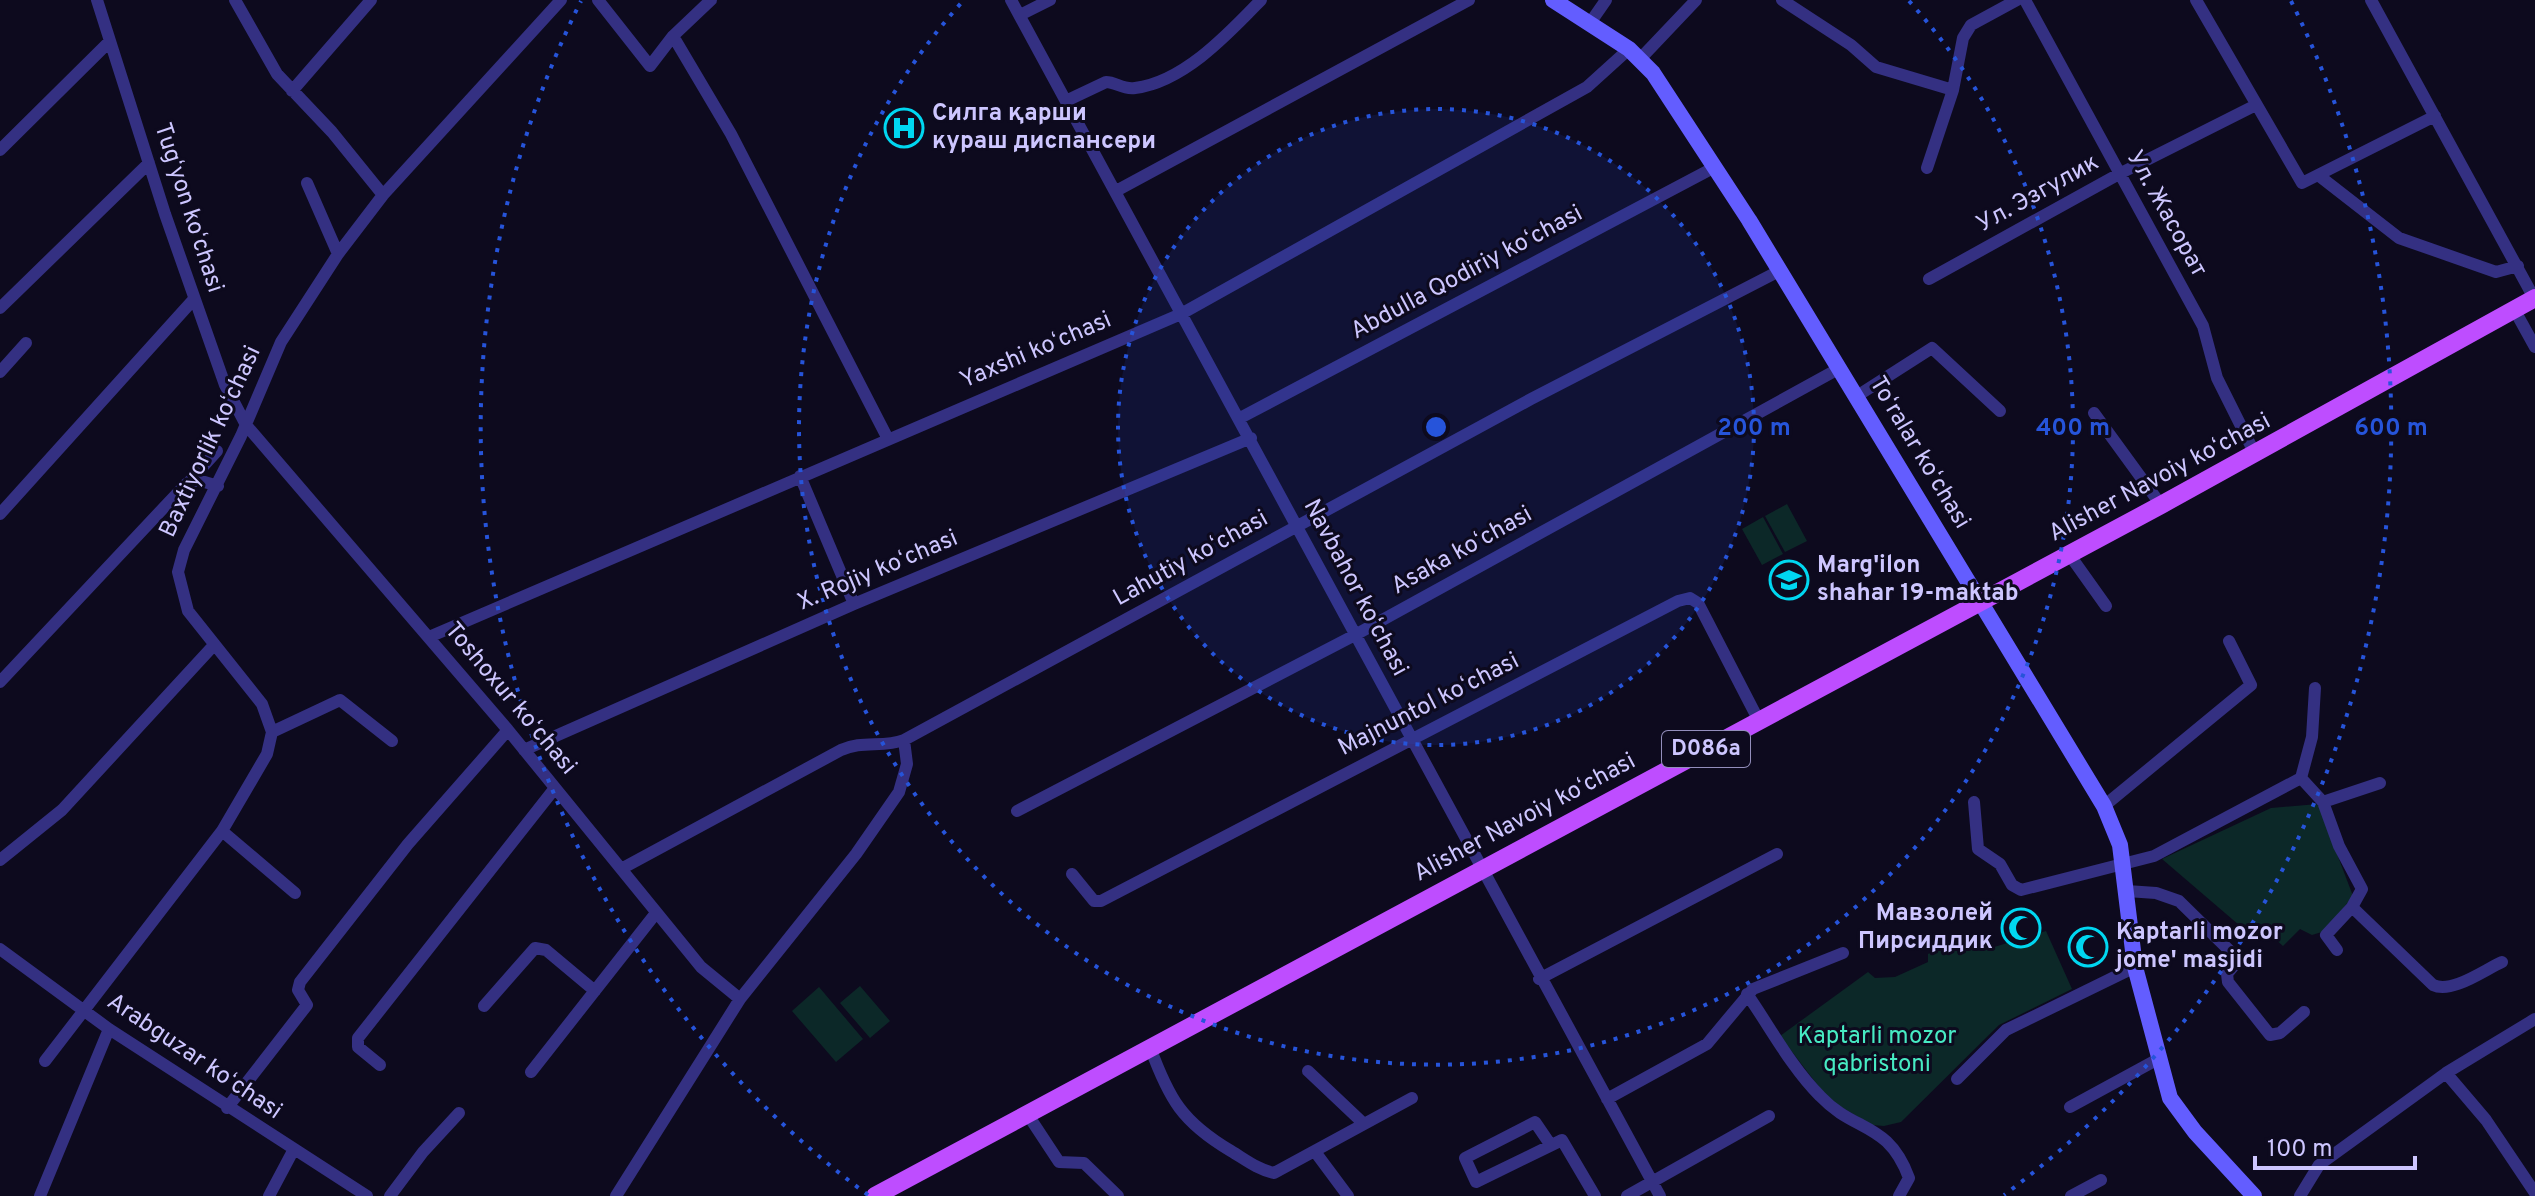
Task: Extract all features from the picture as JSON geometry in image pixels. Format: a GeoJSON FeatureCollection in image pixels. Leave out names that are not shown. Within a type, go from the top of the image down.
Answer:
{"type":"FeatureCollection","features":[{"type":"Feature","properties":{"kind":"main road","name":"Toʻralar koʻchasi"},"geometry":{"type":"LineString","coordinates":[[1553,0],[1635,53],[1715,167],[2104,806],[2125,865],[2135,967],[2170,1098],[2254,1196]]}},
{"type":"Feature","properties":{"kind":"main road","name":"Alisher Navoiy koʻchasi"},"geometry":{"type":"LineString","coordinates":[[875,1196],[2161,505],[2535,298]]}},
{"type":"Feature","properties":{"kind":"street","name":"Tugʻyon koʻchasi"},"geometry":{"type":"LineString","coordinates":[[97,0],[194,299],[225,385],[246,425]]}},
{"type":"Feature","properties":{"kind":"street"},"geometry":{"type":"LineString","coordinates":[[235,0],[277,74],[332,132],[383,195]]}},
{"type":"Feature","properties":{"kind":"street"},"geometry":{"type":"LineString","coordinates":[[292,91],[371,0]]}},
{"type":"Feature","properties":{"kind":"street","name":"Baxtiyorlik koʻchasi"},"geometry":{"type":"LineString","coordinates":[[272,732],[255,691],[188,611],[178,572],[184,550],[218,486],[281,342],[338,254],[383,195],[561,0]]}},
{"type":"Feature","properties":{"kind":"street"},"geometry":{"type":"LineString","coordinates":[[598,0],[650,66],[673,36],[711,0]]}},
{"type":"Feature","properties":{"kind":"street","name":"Navbahor koʻchasi"},"geometry":{"type":"LineString","coordinates":[[1011,0],[1251,438],[1539,979],[1660,1196]]}},
{"type":"Feature","properties":{"kind":"street"},"geometry":{"type":"LineString","coordinates":[[1020,15],[1050,0]]}},
{"type":"Feature","properties":{"kind":"street"},"geometry":{"type":"LineString","coordinates":[[1068,100],[1106,82],[1135,88],[1167,76],[1200,58],[1261,0]]}},
{"type":"Feature","properties":{"kind":"street"},"geometry":{"type":"LineString","coordinates":[[1116,191],[1469,0]]}},
{"type":"Feature","properties":{"kind":"street"},"geometry":{"type":"LineString","coordinates":[[1590,23],[1606,0]]}},
{"type":"Feature","properties":{"kind":"street","name":"Yaxshi koʻchasi"},"geometry":{"type":"LineString","coordinates":[[429,637],[1181,314],[1587,87],[1635,53],[1696,0]]}},
{"type":"Feature","properties":{"kind":"street"},"geometry":{"type":"LineString","coordinates":[[1782,0],[1851,45],[1876,67],[1953,90]]}},
{"type":"Feature","properties":{"kind":"street"},"geometry":{"type":"LineString","coordinates":[[1927,168],[1953,90],[1963,38],[1971,25],[2017,0]]}},
{"type":"Feature","properties":{"kind":"street","name":"Ул. Жасорат"},"geometry":{"type":"LineString","coordinates":[[2025,0],[2203,326],[2217,378],[2255,454]]}},
{"type":"Feature","properties":{"kind":"street"},"geometry":{"type":"LineString","coordinates":[[2196,0],[2302,183],[2435,116]]}},
{"type":"Feature","properties":{"kind":"street"},"geometry":{"type":"LineString","coordinates":[[2371,0],[2535,298]]}},
{"type":"Feature","properties":{"kind":"street"},"geometry":{"type":"LineString","coordinates":[[673,36],[731,134],[888,439]]}},
{"type":"Feature","properties":{"kind":"street"},"geometry":{"type":"LineString","coordinates":[[0,150],[110,41]]}},
{"type":"Feature","properties":{"kind":"street","name":"Ул. Эзгулик"},"geometry":{"type":"LineString","coordinates":[[1929,279],[2119,174],[2256,105]]}},
{"type":"Feature","properties":{"kind":"street"},"geometry":{"type":"LineString","coordinates":[[0,308],[149,163]]}},
{"type":"Feature","properties":{"kind":"street","name":"Abdulla Qodiriy koʻchasi"},"geometry":{"type":"LineString","coordinates":[[1240,418],[1715,167]]}},
{"type":"Feature","properties":{"kind":"street"},"geometry":{"type":"LineString","coordinates":[[2318,175],[2399,238],[2496,272],[2518,266]]}},
{"type":"Feature","properties":{"kind":"street"},"geometry":{"type":"LineString","coordinates":[[307,183],[338,254]]}},
{"type":"Feature","properties":{"kind":"street","name":"Lahutiy koʻchasi"},"geometry":{"type":"LineString","coordinates":[[621,869],[850,745],[890,745],[904,740],[1298,526],[1779,271]]}},
{"type":"Feature","properties":{"kind":"street"},"geometry":{"type":"LineString","coordinates":[[0,514],[194,299]]}},
{"type":"Feature","properties":{"kind":"street"},"geometry":{"type":"LineString","coordinates":[[2514,309],[2535,347]]}},
{"type":"Feature","properties":{"kind":"street"},"geometry":{"type":"LineString","coordinates":[[0,372],[26,343]]}},
{"type":"Feature","properties":{"kind":"street"},"geometry":{"type":"LineString","coordinates":[[1857,396],[1932,348],[2000,411]]}},
{"type":"Feature","properties":{"kind":"street","name":"Asaka koʻchasi"},"geometry":{"type":"LineString","coordinates":[[1017,811],[1355,635],[1840,368]]}},
{"type":"Feature","properties":{"kind":"street"},"geometry":{"type":"LineString","coordinates":[[2094,413],[2161,505]]}},
{"type":"Feature","properties":{"kind":"street","name":"Toshoxur koʻchasi"},"geometry":{"type":"LineString","coordinates":[[246,425],[508,730],[701,967],[740,999]]}},
{"type":"Feature","properties":{"kind":"street","name":"X. Rojiy koʻchasi"},"geometry":{"type":"LineString","coordinates":[[524,750],[854,604],[1251,438]]}},
{"type":"Feature","properties":{"kind":"street"},"geometry":{"type":"LineString","coordinates":[[0,682],[217,451]]}},
{"type":"Feature","properties":{"kind":"street"},"geometry":{"type":"LineString","coordinates":[[800,476],[854,604]]}},
{"type":"Feature","properties":{"kind":"street"},"geometry":{"type":"LineString","coordinates":[[186,484],[198,480],[218,486]]}},
{"type":"Feature","properties":{"kind":"street"},"geometry":{"type":"LineString","coordinates":[[2069,554],[2106,606]]}},
{"type":"Feature","properties":{"kind":"street","name":"Majnuntol koʻchasi"},"geometry":{"type":"LineString","coordinates":[[1072,874],[1094,901],[1101,901],[1678,601],[1690,598],[1698,603],[1759,721]]}},
{"type":"Feature","properties":{"kind":"street"},"geometry":{"type":"LineString","coordinates":[[2104,806],[2251,685],[2229,641]]}},
{"type":"Feature","properties":{"kind":"street"},"geometry":{"type":"LineString","coordinates":[[0,860],[62,810],[214,645]]}},
{"type":"Feature","properties":{"kind":"street"},"geometry":{"type":"LineString","coordinates":[[1974,802],[1978,849],[2000,864],[2018,889],[2154,856],[2301,778],[2312,737],[2315,688]]}},
{"type":"Feature","properties":{"kind":"street"},"geometry":{"type":"LineString","coordinates":[[45,1061],[222,831],[261,768],[272,732],[340,700],[392,741]]}},
{"type":"Feature","properties":{"kind":"street"},"geometry":{"type":"LineString","coordinates":[[227,1108],[307,1005],[298,990],[300,982],[408,844],[508,730]]}},
{"type":"Feature","properties":{"kind":"street"},"geometry":{"type":"LineString","coordinates":[[616,1196],[740,999],[856,854],[899,792],[907,764],[904,740]]}},
{"type":"Feature","properties":{"kind":"street"},"geometry":{"type":"LineString","coordinates":[[2301,778],[2323,802],[2339,846],[2362,889],[2352,907],[2326,935],[2337,950]]}},
{"type":"Feature","properties":{"kind":"street"},"geometry":{"type":"LineString","coordinates":[[2323,802],[2380,783]]}},
{"type":"Feature","properties":{"kind":"street"},"geometry":{"type":"LineString","coordinates":[[380,1065],[358,1047],[358,1038],[555,788]]}},
{"type":"Feature","properties":{"kind":"street"},"geometry":{"type":"LineString","coordinates":[[222,831],[295,893]]}},
{"type":"Feature","properties":{"kind":"street"},"geometry":{"type":"LineString","coordinates":[[1539,979],[1777,854]]}},
{"type":"Feature","properties":{"kind":"street"},"geometry":{"type":"LineString","coordinates":[[2127,891],[2156,893],[2179,901],[2233,954],[2236,963],[2227,974],[2228,982],[2270,1035],[2280,1033],[2304,1012]]}},
{"type":"Feature","properties":{"kind":"street"},"geometry":{"type":"LineString","coordinates":[[2352,907],[2436,987],[2452,985],[2502,962]]}},
{"type":"Feature","properties":{"kind":"street"},"geometry":{"type":"LineString","coordinates":[[531,1072],[656,913]]}},
{"type":"Feature","properties":{"kind":"street"},"geometry":{"type":"LineString","coordinates":[[484,1006],[535,948],[546,950],[595,991]]}},
{"type":"Feature","properties":{"kind":"street","name":"Arabguzar koʻchasi"},"geometry":{"type":"LineString","coordinates":[[0,949],[109,1029],[367,1196]]}},
{"type":"Feature","properties":{"kind":"street"},"geometry":{"type":"LineString","coordinates":[[1607,1099],[1707,1044],[1747,994],[1843,953]]}},
{"type":"Feature","properties":{"kind":"street"},"geometry":{"type":"LineString","coordinates":[[1957,1079],[2006,1030],[2135,967]]}},
{"type":"Feature","properties":{"kind":"street"},"geometry":{"type":"LineString","coordinates":[[1747,994],[1816,1093],[1837,1112],[1866,1124],[1886,1138],[1909,1178],[1899,1196]]}},
{"type":"Feature","properties":{"kind":"street"},"geometry":{"type":"LineString","coordinates":[[2300,1196],[2319,1165],[2446,1073],[2535,1019]]}},
{"type":"Feature","properties":{"kind":"street"},"geometry":{"type":"LineString","coordinates":[[40,1196],[109,1029]]}},
{"type":"Feature","properties":{"kind":"street"},"geometry":{"type":"LineString","coordinates":[[1150,1047],[1177,1109],[1201,1134],[1259,1169],[1274,1173],[1316,1153],[1363,1123],[1412,1098]]}},
{"type":"Feature","properties":{"kind":"street"},"geometry":{"type":"LineString","coordinates":[[2070,1107],[2160,1058]]}},
{"type":"Feature","properties":{"kind":"street"},"geometry":{"type":"LineString","coordinates":[[1308,1071],[1363,1123]]}},
{"type":"Feature","properties":{"kind":"street"},"geometry":{"type":"LineString","coordinates":[[2446,1073],[2486,1120],[2535,1193]]}},
{"type":"Feature","properties":{"kind":"street"},"geometry":{"type":"LineString","coordinates":[[390,1196],[459,1113]]}},
{"type":"Feature","properties":{"kind":"street"},"geometry":{"type":"LineString","coordinates":[[1028,1115],[1059,1162],[1084,1163],[1118,1196]]}},
{"type":"Feature","properties":{"kind":"street"},"geometry":{"type":"LineString","coordinates":[[1627,1196],[1769,1116]]}},
{"type":"Feature","properties":{"kind":"street"},"geometry":{"type":"LineString","coordinates":[[1550,1144],[1535,1122],[1465,1158],[1476,1182],[1562,1140],[1595,1196]]}},
{"type":"Feature","properties":{"kind":"street"},"geometry":{"type":"LineString","coordinates":[[269,1196],[294,1149]]}},
{"type":"Feature","properties":{"kind":"street"},"geometry":{"type":"LineString","coordinates":[[1316,1153],[1348,1196]]}},
{"type":"Feature","properties":{"kind":"street"},"geometry":{"type":"LineString","coordinates":[[2071,1196],[2101,1180]]}},
{"type":"Feature","properties":{"kind":"green space"},"geometry":{"type":"Polygon","coordinates":[[[1787,504],[1807,541],[1785,552],[1765,516],[1787,504]]]}},
{"type":"Feature","properties":{"kind":"green space"},"geometry":{"type":"Polygon","coordinates":[[[1763,517],[1783,554],[1762,565],[1742,529],[1763,517]]]}},
{"type":"Feature","properties":{"kind":"green space"},"geometry":{"type":"Polygon","coordinates":[[[2318,804],[2353,896],[2325,931],[2312,935],[2300,929],[2283,946],[2264,929],[2253,937],[2162,859],[2271,808],[2318,804]]]}},
{"type":"Feature","properties":{"kind":"green space","name":"Kaptarli mozor qabristoni"},"geometry":{"type":"Polygon","coordinates":[[[2046,931],[2072,989],[1999,1025],[1901,1122],[1872,1125],[1829,1100],[1780,1036],[1868,972],[1875,978],[1895,977],[1928,962],[1928,954],[1965,934],[1985,937],[1991,948],[2046,931]]]}},
{"type":"Feature","properties":{"kind":"green space"},"geometry":{"type":"Polygon","coordinates":[[[860,986],[890,1021],[870,1038],[840,1003],[860,986]]]}},
{"type":"Feature","properties":{"kind":"green space"},"geometry":{"type":"Polygon","coordinates":[[[819,987],[863,1039],[836,1062],[792,1011],[819,987]]]}},
{"type":"Feature","properties":{"kind":"place","name":"Силга қарши кураш диспансери"},"geometry":{"type":"Point","coordinates":[904,128]}},
{"type":"Feature","properties":{"kind":"place","name":"Marg'ilon shahar 19-maktab"},"geometry":{"type":"Point","coordinates":[1789,580]}},
{"type":"Feature","properties":{"kind":"place","name":"Мавзолей Пирсиддик"},"geometry":{"type":"Point","coordinates":[2021,928]}},
{"type":"Feature","properties":{"kind":"place","name":"Kaptarli mozor jome' masjidi"},"geometry":{"type":"Point","coordinates":[2088,947]}}]}
